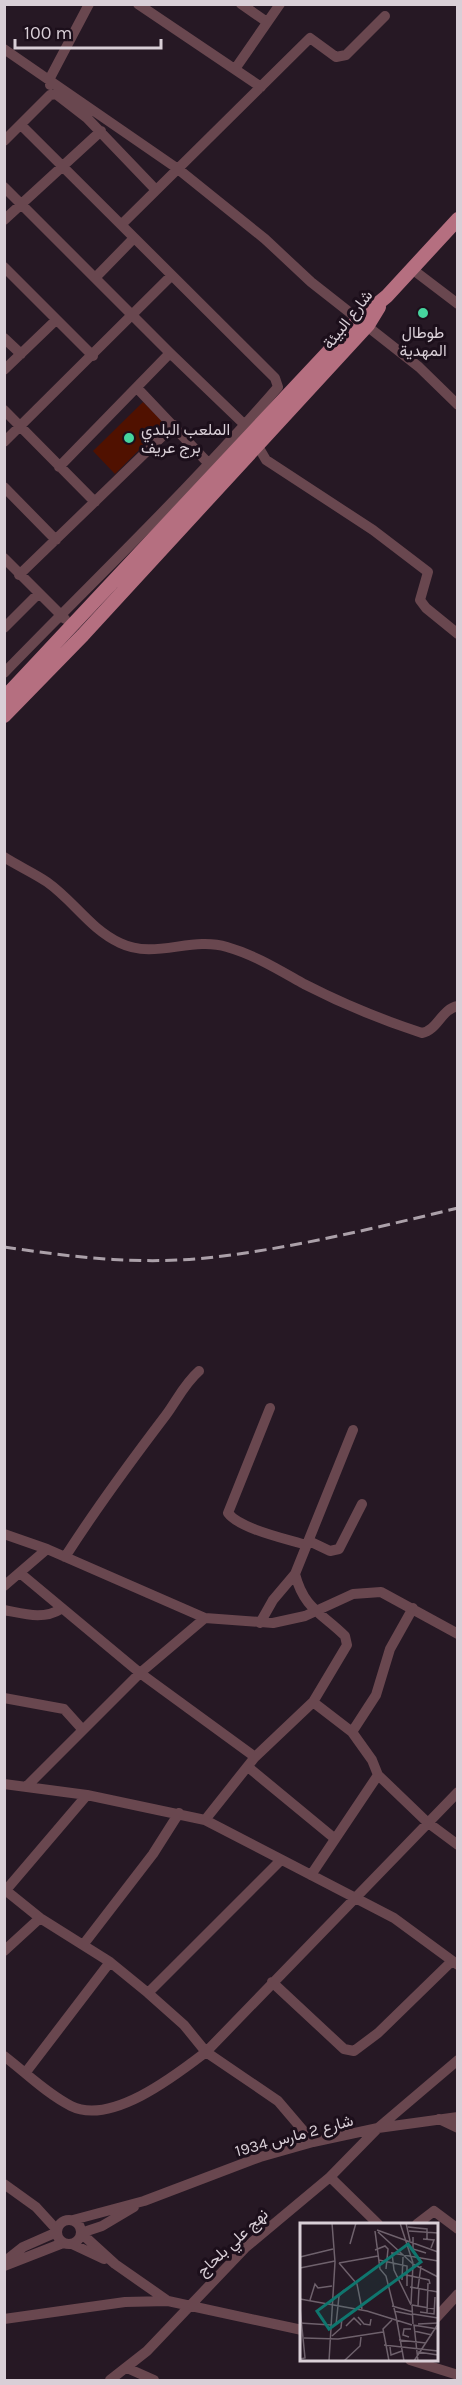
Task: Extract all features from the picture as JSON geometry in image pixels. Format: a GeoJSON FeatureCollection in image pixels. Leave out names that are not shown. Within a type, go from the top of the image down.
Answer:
{"type":"FeatureCollection","features":[{"type":"Feature","properties":{"kind":"main road","name":"شارع البيئة"},"geometry":{"type":"LineString","coordinates":[[4,716],[78,631],[458,219]]}},
{"type":"Feature","properties":{"kind":"main road","name":"شارع البيئة"},"geometry":{"type":"LineString","coordinates":[[4,698],[78,631]]}},
{"type":"Feature","properties":{"kind":"street"},"geometry":{"type":"LineString","coordinates":[[138,4],[261,87]]}},
{"type":"Feature","properties":{"kind":"street"},"geometry":{"type":"LineString","coordinates":[[241,4],[267,22]]}},
{"type":"Feature","properties":{"kind":"street"},"geometry":{"type":"LineString","coordinates":[[235,69],[280,4]]}},
{"type":"Feature","properties":{"kind":"street"},"geometry":{"type":"LineString","coordinates":[[4,141],[51,94],[50,78],[86,5]]}},
{"type":"Feature","properties":{"kind":"street"},"geometry":{"type":"LineString","coordinates":[[122,224],[310,38],[336,57],[346,55],[385,16]]}},
{"type":"Feature","properties":{"kind":"street"},"geometry":{"type":"LineString","coordinates":[[4,49],[50,78],[178,169],[265,239],[311,282],[419,367],[458,405]]}},
{"type":"Feature","properties":{"kind":"street"},"geometry":{"type":"LineString","coordinates":[[51,94],[56,94],[69,101],[101,130],[156,190]]}},
{"type":"Feature","properties":{"kind":"street"},"geometry":{"type":"LineString","coordinates":[[4,673],[210,465],[245,422],[278,387],[278,382],[21,124]]}},
{"type":"Feature","properties":{"kind":"street"},"geometry":{"type":"LineString","coordinates":[[4,220],[101,130]]}},
{"type":"Feature","properties":{"kind":"street"},"geometry":{"type":"LineString","coordinates":[[4,187],[170,353],[245,422],[266,460],[373,530],[428,572],[420,600],[458,634]]}},
{"type":"Feature","properties":{"kind":"street"},"geometry":{"type":"LineString","coordinates":[[95,278],[134,238]]}},
{"type":"Feature","properties":{"kind":"street"},"geometry":{"type":"LineString","coordinates":[[4,267],[93,356]]}},
{"type":"Feature","properties":{"kind":"street"},"geometry":{"type":"LineString","coordinates":[[412,269],[456,300]]}},
{"type":"Feature","properties":{"kind":"street"},"geometry":{"type":"LineString","coordinates":[[4,442],[171,276]]}},
{"type":"Feature","properties":{"kind":"street"},"geometry":{"type":"LineString","coordinates":[[4,370],[56,320]]}},
{"type":"Feature","properties":{"kind":"street"},"geometry":{"type":"LineString","coordinates":[[4,338],[21,354]]}},
{"type":"Feature","properties":{"kind":"street"},"geometry":{"type":"LineString","coordinates":[[60,466],[170,353]]}},
{"type":"Feature","properties":{"kind":"street"},"geometry":{"type":"LineString","coordinates":[[138,388],[210,465]]}},
{"type":"Feature","properties":{"kind":"street"},"geometry":{"type":"LineString","coordinates":[[4,410],[95,502]]}},
{"type":"Feature","properties":{"kind":"street"},"geometry":{"type":"LineString","coordinates":[[19,574],[174,425]]}},
{"type":"Feature","properties":{"kind":"street"},"geometry":{"type":"LineString","coordinates":[[5,490],[56,540]]}},
{"type":"Feature","properties":{"kind":"street"},"geometry":{"type":"LineString","coordinates":[[6,561],[78,631]]}},
{"type":"Feature","properties":{"kind":"street"},"geometry":{"type":"LineString","coordinates":[[4,627],[39,593]]}},
{"type":"Feature","properties":{"kind":"street"},"geometry":{"type":"LineString","coordinates":[[4,857],[47,882],[68,900],[95,929],[123,945],[153,950],[204,942],[226,946],[262,961],[333,997],[422,1033],[428,1031],[449,1008],[458,1006]]}},
{"type":"Feature","properties":{"kind":"street"},"geometry":{"type":"LineString","coordinates":[[65,1557],[114,1482],[168,1412],[186,1384],[199,1371]]}},
{"type":"Feature","properties":{"kind":"street"},"geometry":{"type":"LineString","coordinates":[[270,1408],[228,1513],[235,1520],[259,1530],[330,1551],[339,1549],[362,1504]]}},
{"type":"Feature","properties":{"kind":"street"},"geometry":{"type":"LineString","coordinates":[[260,1623],[273,1600],[295,1574],[353,1430]]}},
{"type":"Feature","properties":{"kind":"street"},"geometry":{"type":"LineString","coordinates":[[4,1534],[47,1549],[205,1618],[260,1623],[293,1619],[315,1612],[343,1596],[366,1592],[381,1593],[458,1634]]}},
{"type":"Feature","properties":{"kind":"street"},"geometry":{"type":"LineString","coordinates":[[4,1586],[47,1549]]}},
{"type":"Feature","properties":{"kind":"street"},"geometry":{"type":"LineString","coordinates":[[20,1573],[140,1673],[255,1757]]}},
{"type":"Feature","properties":{"kind":"street"},"geometry":{"type":"LineString","coordinates":[[205,1820],[255,1757],[313,1702],[344,1651],[347,1640],[342,1632],[315,1612],[300,1591],[295,1574]]}},
{"type":"Feature","properties":{"kind":"street"},"geometry":{"type":"LineString","coordinates":[[4,1610],[40,1617],[50,1615],[61,1608]]}},
{"type":"Feature","properties":{"kind":"street"},"geometry":{"type":"LineString","coordinates":[[352,1732],[376,1695],[390,1649],[413,1608]]}},
{"type":"Feature","properties":{"kind":"street"},"geometry":{"type":"LineString","coordinates":[[26,1787],[140,1673],[205,1618]]}},
{"type":"Feature","properties":{"kind":"street"},"geometry":{"type":"LineString","coordinates":[[4,1698],[64,1709],[82,1729]]}},
{"type":"Feature","properties":{"kind":"street"},"geometry":{"type":"LineString","coordinates":[[313,1702],[352,1732],[368,1752],[378,1775],[427,1822],[458,1845]]}},
{"type":"Feature","properties":{"kind":"street"},"geometry":{"type":"LineString","coordinates":[[248,1767],[334,1838]]}},
{"type":"Feature","properties":{"kind":"street"},"geometry":{"type":"LineString","coordinates":[[311,1875],[378,1775]]}},
{"type":"Feature","properties":{"kind":"street"},"geometry":{"type":"LineString","coordinates":[[4,1784],[87,1795],[205,1820],[394,1918],[455,1963],[360,2049],[350,2052],[331,2038],[272,1982]]}},
{"type":"Feature","properties":{"kind":"street"},"geometry":{"type":"LineString","coordinates":[[4,2055],[72,2107],[93,2111],[107,2108],[154,2089],[172,2079],[206,2052],[458,1792]]}},
{"type":"Feature","properties":{"kind":"street"},"geometry":{"type":"LineString","coordinates":[[87,1795],[5,1890],[40,1918],[110,1962],[148,1993],[184,2025],[206,2052],[278,2101],[313,2142]]}},
{"type":"Feature","properties":{"kind":"street"},"geometry":{"type":"LineString","coordinates":[[83,1945],[153,1854],[179,1813]]}},
{"type":"Feature","properties":{"kind":"street"},"geometry":{"type":"LineString","coordinates":[[148,1993],[280,1860]]}},
{"type":"Feature","properties":{"kind":"street"},"geometry":{"type":"LineString","coordinates":[[4,1951],[40,1918]]}},
{"type":"Feature","properties":{"kind":"street"},"geometry":{"type":"LineString","coordinates":[[26,2072],[110,1962]]}},
{"type":"Feature","properties":{"kind":"street","name":"نهج علي بلحاج"},"geometry":{"type":"LineString","coordinates":[[110,2380],[128,2368],[245,2248],[330,2177],[378,2128],[458,2060]]}},
{"type":"Feature","properties":{"kind":"street","name":"شارع 2 مارس 1934"},"geometry":{"type":"LineString","coordinates":[[70,2220],[144,2201],[260,2157],[313,2142],[378,2128],[458,2117]]}},
{"type":"Feature","properties":{"kind":"street"},"geometry":{"type":"LineString","coordinates":[[438,2119],[458,2128]]}},
{"type":"Feature","properties":{"kind":"street"},"geometry":{"type":"LineString","coordinates":[[330,2177],[377,2223]]}},
{"type":"Feature","properties":{"kind":"street"},"geometry":{"type":"LineString","coordinates":[[4,2184],[36,2207],[68,2243],[115,2264]]}},
{"type":"Feature","properties":{"kind":"street","name":"شارع 2 مارس 1934"},"geometry":{"type":"LineString","coordinates":[[81,2233],[102,2226],[144,2201]]}},
{"type":"Feature","properties":{"kind":"street"},"geometry":{"type":"LineString","coordinates":[[4,2264],[79,2240],[81,2233],[79,2225],[36,2207]]}},
{"type":"Feature","properties":{"kind":"street"},"geometry":{"type":"LineString","coordinates":[[418,2223],[434,2211],[458,2229]]}},
{"type":"Feature","properties":{"kind":"street"},"geometry":{"type":"LineString","coordinates":[[4,2264],[23,2247],[57,2231],[60,2223],[70,2220]]}},
{"type":"Feature","properties":{"kind":"street"},"geometry":{"type":"LineString","coordinates":[[81,2233],[115,2264],[168,2301]]}},
{"type":"Feature","properties":{"kind":"street"},"geometry":{"type":"LineString","coordinates":[[438,2316],[458,2294]]}},
{"type":"Feature","properties":{"kind":"street"},"geometry":{"type":"LineString","coordinates":[[4,2319],[125,2302],[168,2301],[300,2330]]}},
{"type":"Feature","properties":{"kind":"street"},"geometry":{"type":"LineString","coordinates":[[413,2361],[458,2375]]}},
{"type":"Feature","properties":{"kind":"street"},"geometry":{"type":"LineString","coordinates":[[128,2368],[154,2380]]}},
{"type":"Feature","properties":{"kind":"shaded area","name":"الملعب البلدي برج عريف"},"geometry":{"type":"Polygon","coordinates":[[[143,402],[165,424],[115,474],[93,451],[143,402]]]}},
{"type":"Feature","properties":{"kind":"railway"},"geometry":{"type":"LineString","coordinates":[[4,1247],[105,1259],[155,1261],[206,1258],[301,1243],[458,1208]]}},
{"type":"Feature","properties":{"kind":"place","name":"طوطال المهدية"},"geometry":{"type":"Point","coordinates":[423,313]}},
{"type":"Feature","properties":{"kind":"place","name":"الملعب البلدي برج عريف"},"geometry":{"type":"Point","coordinates":[129,438]}}]}
